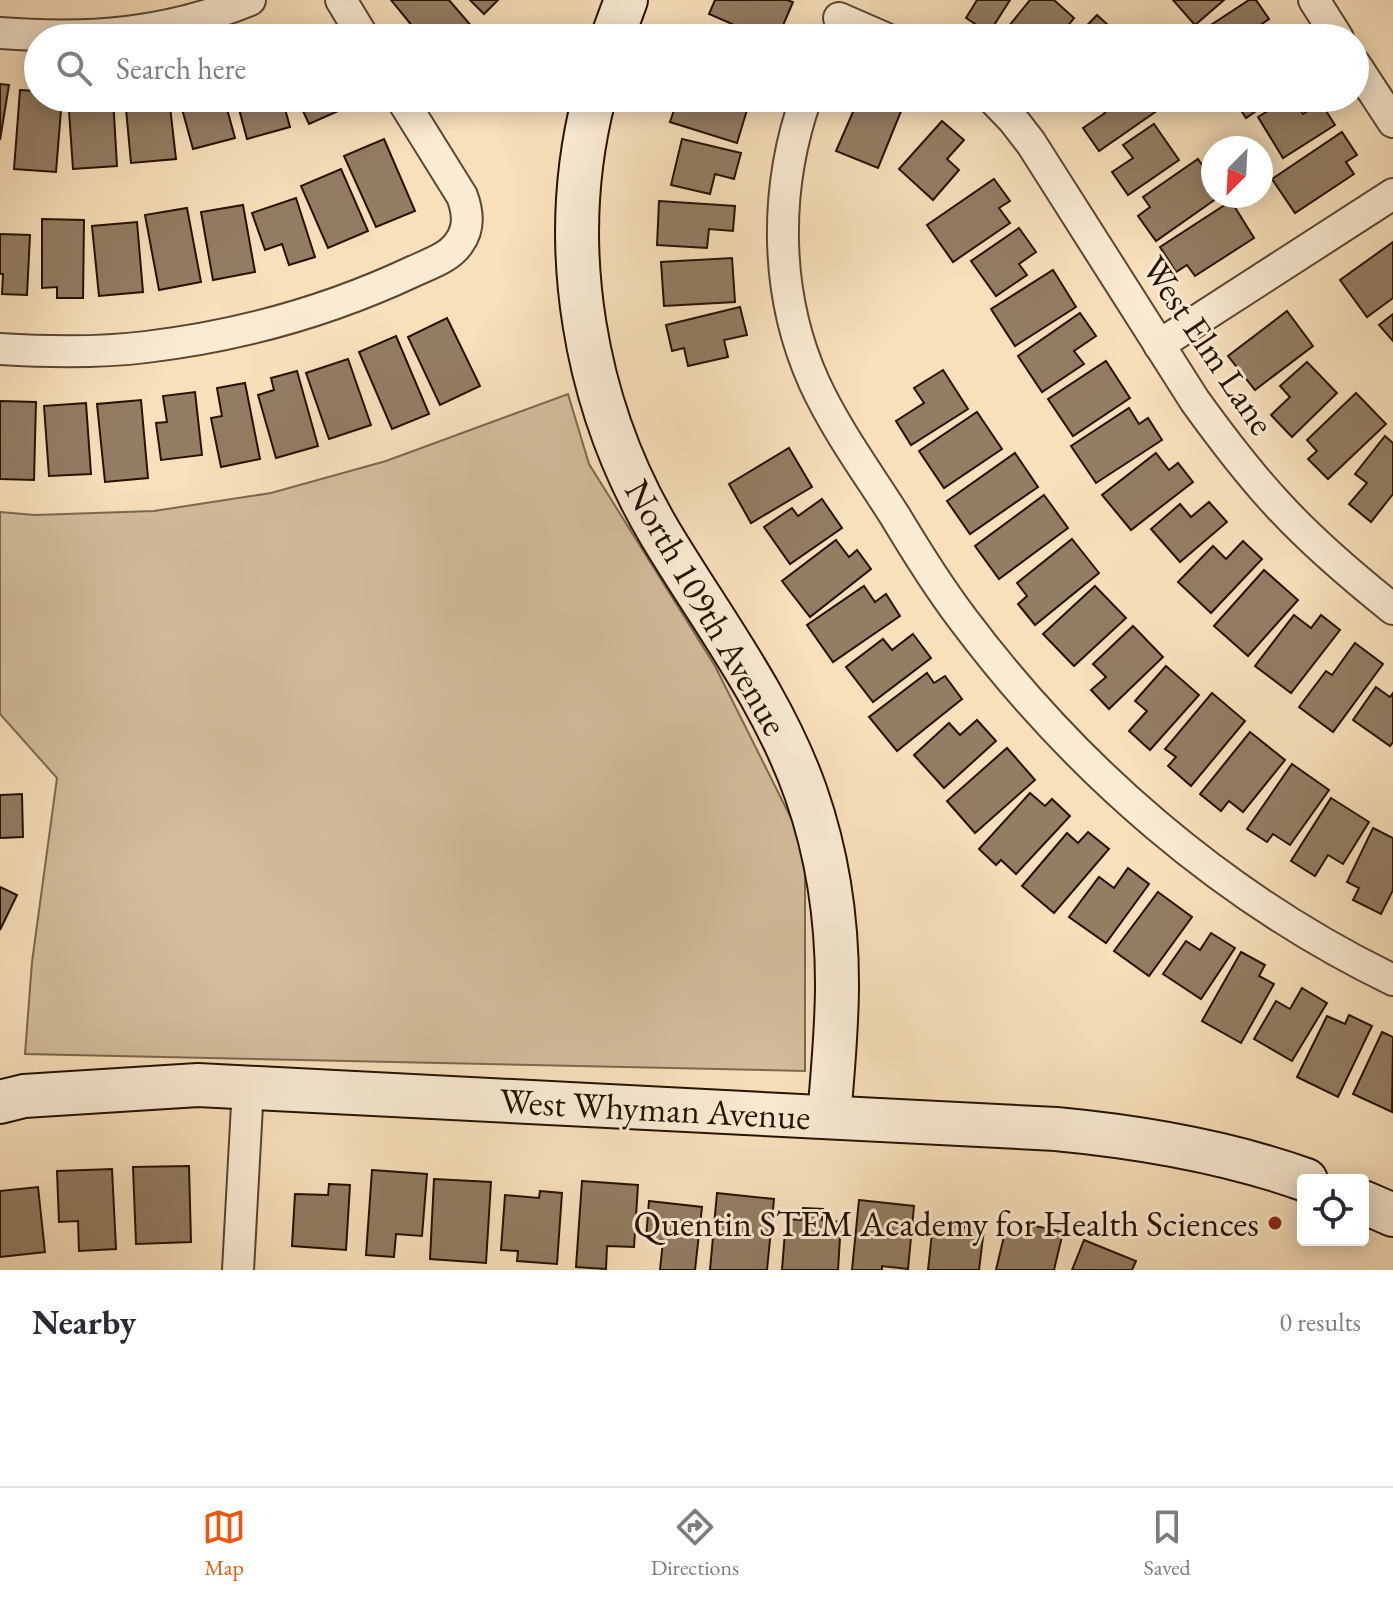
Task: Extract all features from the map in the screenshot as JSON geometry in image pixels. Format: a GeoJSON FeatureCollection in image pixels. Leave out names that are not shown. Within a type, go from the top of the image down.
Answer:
{"type":"FeatureCollection","features":[{"type":"Feature","properties":{"kind":"street"},"geometry":{"type":"LineString","coordinates":[[170,24],[250,0]]}},
{"type":"Feature","properties":{"kind":"street"},"geometry":{"type":"LineString","coordinates":[[341,0],[356,24]]}},
{"type":"Feature","properties":{"kind":"street"},"geometry":{"type":"LineString","coordinates":[[617,24],[626,0]]}},
{"type":"Feature","properties":{"kind":"street"},"geometry":{"type":"LineString","coordinates":[[0,33],[24,34]]}},
{"type":"Feature","properties":{"kind":"street"},"geometry":{"type":"LineString","coordinates":[[1369,85],[1393,122]]}},
{"type":"Feature","properties":{"kind":"street"},"geometry":{"type":"LineString","coordinates":[[0,349],[62,351],[142,348],[224,335],[335,304],[450,253],[465,232],[466,208],[462,196],[410,112]]}},
{"type":"Feature","properties":{"kind":"street","name":"North 109th Avenue"},"geometry":{"type":"LineString","coordinates":[[591,112],[583,148],[578,221],[580,295],[590,354],[605,412],[635,488],[761,694],[786,744],[806,795],[829,887],[837,957],[829,1116]]}},
{"type":"Feature","properties":{"kind":"street"},"geometry":{"type":"LineString","coordinates":[[802,112],[788,166],[784,196],[784,257],[787,288],[803,352],[826,406],[843,436],[937,583],[1009,678],[1087,763],[1147,817],[1211,869],[1293,925],[1393,980]]}},
{"type":"Feature","properties":{"kind":"street","name":"West Elm Lane"},"geometry":{"type":"LineString","coordinates":[[1005,112],[1031,143],[1195,401],[1222,437],[1278,505],[1339,565],[1393,609]]}},
{"type":"Feature","properties":{"kind":"street"},"geometry":{"type":"LineString","coordinates":[[1159,345],[1393,194]]}},
{"type":"Feature","properties":{"kind":"street","name":"West Whyman Avenue"},"geometry":{"type":"LineString","coordinates":[[0,1102],[24,1096],[198,1085],[1056,1129],[1121,1136],[1216,1154],[1297,1177]]}},
{"type":"Feature","properties":{"kind":"street"},"geometry":{"type":"LineString","coordinates":[[238,1270],[248,1087]]}},
{"type":"Feature","properties":{"kind":"street"},"geometry":{"type":"LineString","coordinates":[[1369,1205],[1393,1215]]}},
{"type":"Feature","properties":{"kind":"shaded area"},"geometry":{"type":"Polygon","coordinates":[[[568,394],[589,464],[715,666],[805,846],[805,1071],[25,1054],[32,962],[57,778],[0,714],[0,512],[35,515],[154,511],[271,493],[386,461],[568,394]]]}},
{"type":"Feature","properties":{"kind":"building"},"geometry":{"type":"Polygon","coordinates":[[[391,0],[449,0],[470,24],[411,24],[391,0]]]}},
{"type":"Feature","properties":{"kind":"building"},"geometry":{"type":"Polygon","coordinates":[[[470,0],[498,0],[484,14],[470,0]]]}},
{"type":"Feature","properties":{"kind":"building"},"geometry":{"type":"Polygon","coordinates":[[[715,0],[793,2],[784,24],[732,24],[709,14],[715,0]]]}},
{"type":"Feature","properties":{"kind":"building"},"geometry":{"type":"Polygon","coordinates":[[[977,0],[1010,0],[995,24],[975,24],[966,18],[977,0]]]}},
{"type":"Feature","properties":{"kind":"building"},"geometry":{"type":"Polygon","coordinates":[[[1030,0],[1054,0],[1074,18],[1069,24],[1011,24],[1030,0]]]}},
{"type":"Feature","properties":{"kind":"building"},"geometry":{"type":"Polygon","coordinates":[[[1173,0],[1224,0],[1196,24],[1173,0]]]}},
{"type":"Feature","properties":{"kind":"building"},"geometry":{"type":"Polygon","coordinates":[[[1249,0],[1256,0],[1269,19],[1262,24],[1212,24],[1249,0]]]}},
{"type":"Feature","properties":{"kind":"building"},"geometry":{"type":"Polygon","coordinates":[[[1097,15],[1107,24],[1088,24],[1097,15]]]}},
{"type":"Feature","properties":{"kind":"building"},"geometry":{"type":"Polygon","coordinates":[[[0,84],[9,85],[0,140],[0,84]]]}},
{"type":"Feature","properties":{"kind":"building"},"geometry":{"type":"Polygon","coordinates":[[[20,90],[24,90],[24,112],[61,112],[56,172],[14,169],[20,90]]]}},
{"type":"Feature","properties":{"kind":"building"},"geometry":{"type":"Polygon","coordinates":[[[69,112],[114,112],[117,166],[73,169],[69,112]]]}},
{"type":"Feature","properties":{"kind":"building"},"geometry":{"type":"Polygon","coordinates":[[[126,112],[171,112],[176,159],[131,163],[126,112]]]}},
{"type":"Feature","properties":{"kind":"building"},"geometry":{"type":"Polygon","coordinates":[[[183,112],[228,112],[235,138],[193,149],[183,112]]]}},
{"type":"Feature","properties":{"kind":"building"},"geometry":{"type":"Polygon","coordinates":[[[240,112],[286,112],[290,127],[247,139],[240,112]]]}},
{"type":"Feature","properties":{"kind":"building"},"geometry":{"type":"Polygon","coordinates":[[[303,112],[336,112],[309,124],[303,112]]]}},
{"type":"Feature","properties":{"kind":"building"},"geometry":{"type":"Polygon","coordinates":[[[673,112],[746,112],[737,143],[670,122],[673,112]]]}},
{"type":"Feature","properties":{"kind":"building"},"geometry":{"type":"Polygon","coordinates":[[[853,112],[901,112],[878,168],[836,151],[853,112]]]}},
{"type":"Feature","properties":{"kind":"building"},"geometry":{"type":"Polygon","coordinates":[[[1155,112],[1099,151],[1083,128],[1105,113],[1155,112]]]}},
{"type":"Feature","properties":{"kind":"building"},"geometry":{"type":"Polygon","coordinates":[[[1266,112],[1327,112],[1335,125],[1283,158],[1273,136],[1270,136],[1258,117],[1266,112]]]}},
{"type":"Feature","properties":{"kind":"building"},"geometry":{"type":"Polygon","coordinates":[[[942,121],[964,140],[947,159],[959,170],[933,200],[899,169],[942,121]]]}},
{"type":"Feature","properties":{"kind":"building"},"geometry":{"type":"Polygon","coordinates":[[[1154,124],[1179,160],[1128,195],[1112,172],[1133,158],[1123,145],[1154,124]]]}},
{"type":"Feature","properties":{"kind":"building"},"geometry":{"type":"Polygon","coordinates":[[[1342,132],[1357,155],[1346,162],[1354,174],[1295,213],[1273,178],[1342,132]]]}},
{"type":"Feature","properties":{"kind":"building"},"geometry":{"type":"Polygon","coordinates":[[[384,139],[415,211],[376,227],[344,156],[384,139]]]}},
{"type":"Feature","properties":{"kind":"building"},"geometry":{"type":"Polygon","coordinates":[[[682,139],[741,153],[734,179],[715,174],[710,194],[671,185],[682,139]]]}},
{"type":"Feature","properties":{"kind":"building"},"geometry":{"type":"Polygon","coordinates":[[[1198,159],[1201,163],[1203,208],[1156,241],[1138,216],[1150,207],[1143,197],[1198,159]]]}},
{"type":"Feature","properties":{"kind":"building"},"geometry":{"type":"Polygon","coordinates":[[[341,169],[368,231],[328,248],[301,186],[341,169]]]}},
{"type":"Feature","properties":{"kind":"building"},"geometry":{"type":"Polygon","coordinates":[[[994,179],[1010,201],[999,208],[1010,223],[953,262],[927,225],[994,179]]]}},
{"type":"Feature","properties":{"kind":"building"},"geometry":{"type":"Polygon","coordinates":[[[296,198],[315,257],[289,265],[282,244],[265,250],[252,213],[296,198]]]}},
{"type":"Feature","properties":{"kind":"building"},"geometry":{"type":"Polygon","coordinates":[[[659,201],[735,206],[733,231],[709,229],[707,248],[657,245],[659,201]]]}},
{"type":"Feature","properties":{"kind":"building"},"geometry":{"type":"Polygon","coordinates":[[[243,205],[255,272],[213,280],[201,212],[243,205]]]}},
{"type":"Feature","properties":{"kind":"building"},"geometry":{"type":"Polygon","coordinates":[[[187,208],[201,282],[159,290],[145,215],[187,208]]]}},
{"type":"Feature","properties":{"kind":"building"},"geometry":{"type":"Polygon","coordinates":[[[1220,208],[1235,208],[1254,238],[1195,276],[1187,265],[1176,272],[1160,247],[1220,208]]]}},
{"type":"Feature","properties":{"kind":"building"},"geometry":{"type":"Polygon","coordinates":[[[42,219],[84,220],[83,298],[57,298],[57,287],[42,288],[42,219]]]}},
{"type":"Feature","properties":{"kind":"building"},"geometry":{"type":"Polygon","coordinates":[[[137,222],[143,292],[99,296],[92,226],[137,222]]]}},
{"type":"Feature","properties":{"kind":"building"},"geometry":{"type":"Polygon","coordinates":[[[1019,228],[1036,252],[1019,264],[1027,275],[996,296],[971,261],[1019,228]]]}},
{"type":"Feature","properties":{"kind":"building"},"geometry":{"type":"Polygon","coordinates":[[[0,234],[30,235],[27,295],[2,294],[0,234]]]}},
{"type":"Feature","properties":{"kind":"building"},"geometry":{"type":"Polygon","coordinates":[[[1393,242],[1393,298],[1367,317],[1340,280],[1393,242]]]}},
{"type":"Feature","properties":{"kind":"building"},"geometry":{"type":"Polygon","coordinates":[[[732,258],[735,302],[664,306],[661,262],[732,258]]]}},
{"type":"Feature","properties":{"kind":"building"},"geometry":{"type":"Polygon","coordinates":[[[1053,270],[1076,307],[1015,346],[991,309],[1053,270]]]}},
{"type":"Feature","properties":{"kind":"building"},"geometry":{"type":"Polygon","coordinates":[[[740,307],[747,335],[724,340],[728,357],[688,366],[684,348],[672,351],[666,325],[740,307]]]}},
{"type":"Feature","properties":{"kind":"building"},"geometry":{"type":"Polygon","coordinates":[[[1287,311],[1313,346],[1255,390],[1228,356],[1287,311]]]}},
{"type":"Feature","properties":{"kind":"building"},"geometry":{"type":"Polygon","coordinates":[[[1080,313],[1096,336],[1074,351],[1084,364],[1042,392],[1018,356],[1080,313]]]}},
{"type":"Feature","properties":{"kind":"building"},"geometry":{"type":"Polygon","coordinates":[[[1393,314],[1393,341],[1379,325],[1393,314]]]}},
{"type":"Feature","properties":{"kind":"building"},"geometry":{"type":"Polygon","coordinates":[[[447,318],[480,386],[440,405],[408,337],[447,318]]]}},
{"type":"Feature","properties":{"kind":"building"},"geometry":{"type":"Polygon","coordinates":[[[396,336],[429,414],[392,429],[359,352],[396,336]]]}},
{"type":"Feature","properties":{"kind":"building"},"geometry":{"type":"Polygon","coordinates":[[[348,359],[371,425],[329,439],[306,373],[348,359]]]}},
{"type":"Feature","properties":{"kind":"building"},"geometry":{"type":"Polygon","coordinates":[[[1106,361],[1130,398],[1073,436],[1048,399],[1106,361]]]}},
{"type":"Feature","properties":{"kind":"building"},"geometry":{"type":"Polygon","coordinates":[[[1307,362],[1337,393],[1292,437],[1271,415],[1290,397],[1280,386],[1307,362]]]}},
{"type":"Feature","properties":{"kind":"building"},"geometry":{"type":"Polygon","coordinates":[[[943,370],[968,409],[911,445],[896,421],[924,403],[914,388],[943,370]]]}},
{"type":"Feature","properties":{"kind":"building"},"geometry":{"type":"Polygon","coordinates":[[[297,371],[318,446],[276,458],[258,395],[274,390],[271,378],[297,371]]]}},
{"type":"Feature","properties":{"kind":"building"},"geometry":{"type":"Polygon","coordinates":[[[245,383],[260,459],[221,467],[211,418],[222,416],[217,388],[245,383]]]}},
{"type":"Feature","properties":{"kind":"building"},"geometry":{"type":"Polygon","coordinates":[[[195,392],[202,455],[161,460],[156,423],[167,422],[163,396],[195,392]]]}},
{"type":"Feature","properties":{"kind":"building"},"geometry":{"type":"Polygon","coordinates":[[[1356,393],[1386,424],[1328,479],[1308,459],[1317,451],[1307,440],[1356,393]]]}},
{"type":"Feature","properties":{"kind":"building"},"geometry":{"type":"Polygon","coordinates":[[[141,400],[148,478],[105,482],[97,404],[141,400]]]}},
{"type":"Feature","properties":{"kind":"building"},"geometry":{"type":"Polygon","coordinates":[[[0,401],[36,402],[34,480],[0,479],[0,401]]]}},
{"type":"Feature","properties":{"kind":"building"},"geometry":{"type":"Polygon","coordinates":[[[86,403],[91,474],[49,476],[44,406],[86,403]]]}},
{"type":"Feature","properties":{"kind":"building"},"geometry":{"type":"Polygon","coordinates":[[[1129,408],[1139,424],[1148,418],[1162,440],[1096,483],[1071,446],[1129,408]]]}},
{"type":"Feature","properties":{"kind":"building"},"geometry":{"type":"Polygon","coordinates":[[[977,412],[1002,449],[944,488],[919,451],[977,412]]]}},
{"type":"Feature","properties":{"kind":"building"},"geometry":{"type":"Polygon","coordinates":[[[1385,436],[1393,443],[1393,494],[1371,522],[1349,504],[1367,483],[1355,474],[1385,436]]]}},
{"type":"Feature","properties":{"kind":"building"},"geometry":{"type":"Polygon","coordinates":[[[789,448],[812,487],[751,523],[729,484],[789,448]]]}},
{"type":"Feature","properties":{"kind":"building"},"geometry":{"type":"Polygon","coordinates":[[[1015,453],[1038,487],[970,534],[947,501],[1015,453]]]}},
{"type":"Feature","properties":{"kind":"building"},"geometry":{"type":"Polygon","coordinates":[[[1156,453],[1169,470],[1178,463],[1193,482],[1131,530],[1102,495],[1156,453]]]}},
{"type":"Feature","properties":{"kind":"building"},"geometry":{"type":"Polygon","coordinates":[[[1044,495],[1068,528],[999,579],[975,546],[1044,495]]]}},
{"type":"Feature","properties":{"kind":"building"},"geometry":{"type":"Polygon","coordinates":[[[822,499],[842,528],[790,564],[764,527],[792,508],[798,516],[822,499]]]}},
{"type":"Feature","properties":{"kind":"building"},"geometry":{"type":"Polygon","coordinates":[[[1209,502],[1227,522],[1180,562],[1151,529],[1180,504],[1191,517],[1209,502]]]}},
{"type":"Feature","properties":{"kind":"building"},"geometry":{"type":"Polygon","coordinates":[[[1072,539],[1099,573],[1035,625],[1018,604],[1027,596],[1017,583],[1072,539]]]}},
{"type":"Feature","properties":{"kind":"building"},"geometry":{"type":"Polygon","coordinates":[[[836,540],[849,557],[857,550],[871,569],[810,617],[782,581],[836,540]]]}},
{"type":"Feature","properties":{"kind":"building"},"geometry":{"type":"Polygon","coordinates":[[[1243,541],[1262,559],[1211,613],[1178,582],[1213,546],[1226,559],[1243,541]]]}},
{"type":"Feature","properties":{"kind":"building"},"geometry":{"type":"Polygon","coordinates":[[[1264,570],[1298,600],[1248,656],[1214,626],[1264,570]]]}},
{"type":"Feature","properties":{"kind":"building"},"geometry":{"type":"Polygon","coordinates":[[[864,586],[875,602],[886,594],[900,616],[833,662],[807,625],[864,586]]]}},
{"type":"Feature","properties":{"kind":"building"},"geometry":{"type":"Polygon","coordinates":[[[1095,586],[1126,618],[1074,666],[1043,634],[1095,586]]]}},
{"type":"Feature","properties":{"kind":"building"},"geometry":{"type":"Polygon","coordinates":[[[1294,615],[1311,628],[1321,615],[1340,630],[1291,693],[1255,666],[1294,615]]]}},
{"type":"Feature","properties":{"kind":"building"},"geometry":{"type":"Polygon","coordinates":[[[1133,626],[1163,657],[1109,709],[1091,690],[1106,677],[1093,664],[1133,626]]]}},
{"type":"Feature","properties":{"kind":"building"},"geometry":{"type":"Polygon","coordinates":[[[913,634],[931,658],[873,702],[846,667],[883,639],[892,650],[913,634]]]}},
{"type":"Feature","properties":{"kind":"building"},"geometry":{"type":"Polygon","coordinates":[[[1355,643],[1383,664],[1333,732],[1299,707],[1326,671],[1332,675],[1355,643]]]}},
{"type":"Feature","properties":{"kind":"building"},"geometry":{"type":"Polygon","coordinates":[[[1166,666],[1199,695],[1150,750],[1129,731],[1147,711],[1135,701],[1166,666]]]}},
{"type":"Feature","properties":{"kind":"building"},"geometry":{"type":"Polygon","coordinates":[[[927,673],[934,683],[945,676],[962,699],[897,751],[869,717],[927,673]]]}},
{"type":"Feature","properties":{"kind":"building"},"geometry":{"type":"Polygon","coordinates":[[[1376,687],[1390,697],[1393,693],[1393,742],[1390,746],[1353,720],[1376,687]]]}},
{"type":"Feature","properties":{"kind":"building"},"geometry":{"type":"Polygon","coordinates":[[[1212,693],[1245,721],[1191,786],[1168,766],[1176,757],[1165,749],[1212,693]]]}},
{"type":"Feature","properties":{"kind":"building"},"geometry":{"type":"Polygon","coordinates":[[[977,720],[996,741],[944,788],[914,755],[949,723],[960,735],[977,720]]]}},
{"type":"Feature","properties":{"kind":"building"},"geometry":{"type":"Polygon","coordinates":[[[1250,732],[1285,760],[1243,812],[1229,801],[1221,811],[1200,794],[1250,732]]]}},
{"type":"Feature","properties":{"kind":"building"},"geometry":{"type":"Polygon","coordinates":[[[1007,748],[1035,780],[975,833],[947,801],[1007,748]]]}},
{"type":"Feature","properties":{"kind":"building"},"geometry":{"type":"Polygon","coordinates":[[[1292,764],[1329,790],[1290,845],[1273,834],[1267,842],[1247,829],[1292,764]]]}},
{"type":"Feature","properties":{"kind":"building"},"geometry":{"type":"Polygon","coordinates":[[[1030,793],[1045,806],[1052,799],[1070,816],[1016,874],[1001,860],[996,865],[979,849],[1030,793]]]}},
{"type":"Feature","properties":{"kind":"building"},"geometry":{"type":"Polygon","coordinates":[[[22,794],[23,837],[0,838],[0,795],[22,794]]]}},
{"type":"Feature","properties":{"kind":"building"},"geometry":{"type":"Polygon","coordinates":[[[1331,798],[1369,822],[1343,864],[1328,855],[1315,876],[1291,861],[1331,798]]]}},
{"type":"Feature","properties":{"kind":"building"},"geometry":{"type":"Polygon","coordinates":[[[1373,828],[1393,838],[1393,890],[1381,914],[1353,900],[1359,888],[1347,882],[1373,828]]]}},
{"type":"Feature","properties":{"kind":"building"},"geometry":{"type":"Polygon","coordinates":[[[1088,832],[1109,849],[1054,913],[1022,886],[1067,833],[1078,843],[1088,832]]]}},
{"type":"Feature","properties":{"kind":"building"},"geometry":{"type":"Polygon","coordinates":[[[1128,868],[1149,884],[1106,943],[1069,917],[1099,877],[1114,888],[1128,868]]]}},
{"type":"Feature","properties":{"kind":"building"},"geometry":{"type":"Polygon","coordinates":[[[0,887],[17,895],[0,930],[0,887]]]}},
{"type":"Feature","properties":{"kind":"building"},"geometry":{"type":"Polygon","coordinates":[[[1158,892],[1192,917],[1149,976],[1114,951],[1158,892]]]}},
{"type":"Feature","properties":{"kind":"building"},"geometry":{"type":"Polygon","coordinates":[[[1211,933],[1235,948],[1201,999],[1163,974],[1186,941],[1200,950],[1211,933]]]}},
{"type":"Feature","properties":{"kind":"building"},"geometry":{"type":"Polygon","coordinates":[[[1241,952],[1265,965],[1259,976],[1274,984],[1241,1043],[1202,1021],[1241,952]]]}},
{"type":"Feature","properties":{"kind":"building"},"geometry":{"type":"Polygon","coordinates":[[[1302,988],[1327,1003],[1292,1061],[1254,1039],[1276,1001],[1290,1009],[1302,988]]]}},
{"type":"Feature","properties":{"kind":"building"},"geometry":{"type":"Polygon","coordinates":[[[1349,1015],[1372,1026],[1338,1097],[1297,1077],[1327,1016],[1345,1024],[1349,1015]]]}},
{"type":"Feature","properties":{"kind":"building"},"geometry":{"type":"Polygon","coordinates":[[[1382,1032],[1393,1037],[1392,1112],[1353,1094],[1382,1032]]]}},
{"type":"Feature","properties":{"kind":"building"},"geometry":{"type":"Polygon","coordinates":[[[189,1166],[191,1242],[136,1244],[133,1167],[189,1166]]]}},
{"type":"Feature","properties":{"kind":"building"},"geometry":{"type":"Polygon","coordinates":[[[112,1169],[116,1249],[79,1251],[78,1221],[59,1222],[57,1171],[112,1169]]]}},
{"type":"Feature","properties":{"kind":"building"},"geometry":{"type":"Polygon","coordinates":[[[372,1170],[427,1174],[422,1236],[396,1234],[394,1257],[366,1255],[372,1170]]]}},
{"type":"Feature","properties":{"kind":"building"},"geometry":{"type":"Polygon","coordinates":[[[434,1179],[491,1182],[486,1263],[430,1259],[434,1179]]]}},
{"type":"Feature","properties":{"kind":"building"},"geometry":{"type":"Polygon","coordinates":[[[582,1181],[638,1185],[634,1247],[607,1246],[606,1269],[576,1267],[582,1181]]]}},
{"type":"Feature","properties":{"kind":"building"},"geometry":{"type":"Polygon","coordinates":[[[329,1184],[350,1185],[346,1250],[292,1246],[295,1194],[328,1195],[329,1184]]]}},
{"type":"Feature","properties":{"kind":"building"},"geometry":{"type":"Polygon","coordinates":[[[38,1187],[45,1252],[0,1257],[0,1191],[38,1187]]]}},
{"type":"Feature","properties":{"kind":"building"},"geometry":{"type":"Polygon","coordinates":[[[540,1191],[562,1193],[557,1264],[517,1261],[518,1251],[501,1250],[505,1195],[539,1198],[540,1191]]]}},
{"type":"Feature","properties":{"kind":"building"},"geometry":{"type":"Polygon","coordinates":[[[717,1193],[774,1199],[767,1270],[710,1270],[717,1193]]]}},
{"type":"Feature","properties":{"kind":"building"},"geometry":{"type":"Polygon","coordinates":[[[859,1200],[914,1206],[908,1269],[882,1266],[882,1270],[852,1270],[859,1200]]]}},
{"type":"Feature","properties":{"kind":"building"},"geometry":{"type":"Polygon","coordinates":[[[649,1201],[702,1207],[695,1270],[660,1270],[663,1241],[646,1239],[649,1201]]]}},
{"type":"Feature","properties":{"kind":"building"},"geometry":{"type":"Polygon","coordinates":[[[803,1208],[823,1209],[822,1220],[841,1222],[838,1270],[782,1270],[786,1219],[802,1220],[803,1208]]]}},
{"type":"Feature","properties":{"kind":"building"},"geometry":{"type":"Polygon","coordinates":[[[933,1224],[984,1229],[979,1270],[928,1270],[933,1224]]]}},
{"type":"Feature","properties":{"kind":"building"},"geometry":{"type":"Polygon","coordinates":[[[1026,1224],[1063,1232],[1054,1270],[996,1270],[1005,1232],[1023,1236],[1026,1224]]]}},
{"type":"Feature","properties":{"kind":"building"},"geometry":{"type":"Polygon","coordinates":[[[1084,1240],[1136,1261],[1132,1270],[1072,1270],[1084,1240]]]}},
{"type":"Feature","properties":{"kind":"place","name":"Quentin STEM Academy for Health Sciences"},"geometry":{"type":"Point","coordinates":[1275,1223]}}]}
